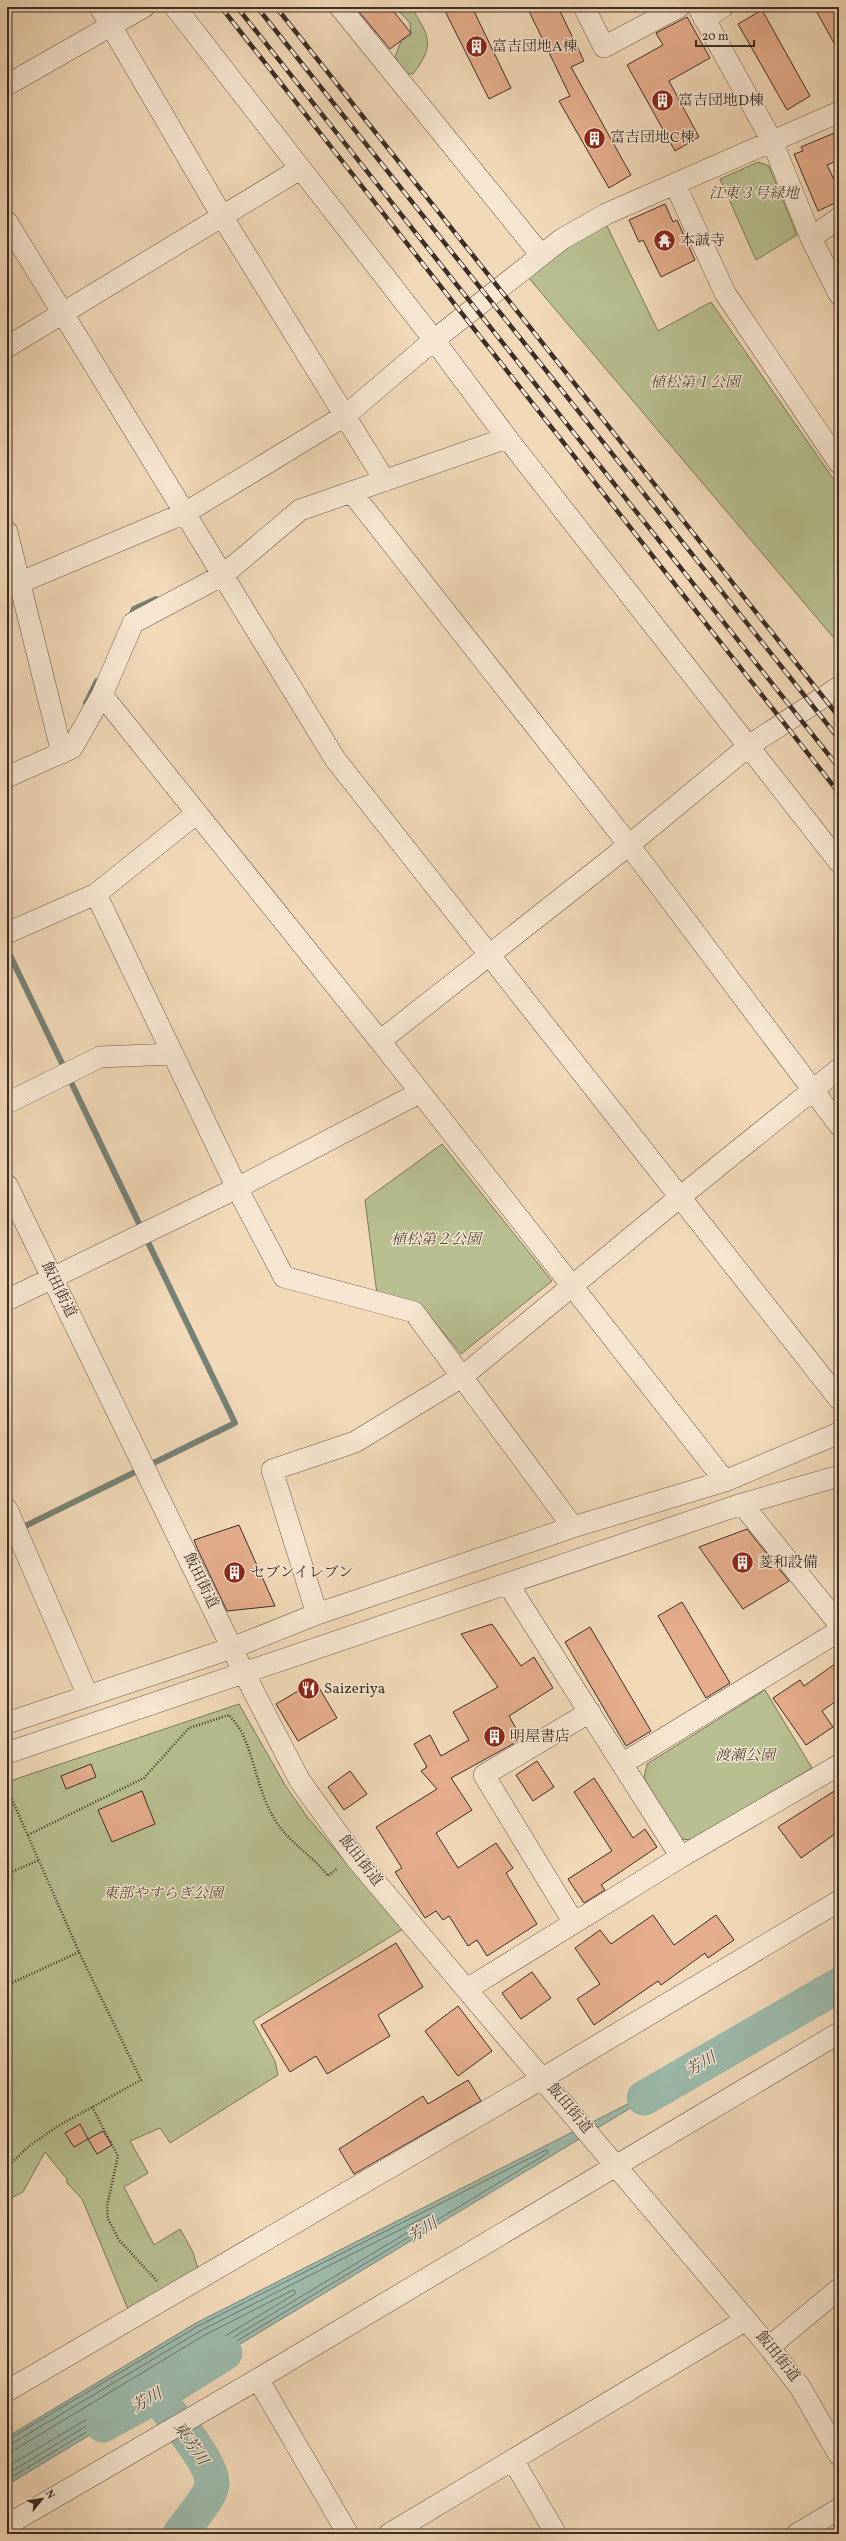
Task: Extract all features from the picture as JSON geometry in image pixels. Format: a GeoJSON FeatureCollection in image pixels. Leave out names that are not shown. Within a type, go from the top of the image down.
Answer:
{"type":"FeatureCollection","features":[{"type":"Feature","properties":{"kind":"street"},"geometry":{"type":"LineString","coordinates":[[100,7],[222,216],[346,415],[385,481]]}},
{"type":"Feature","properties":{"kind":"street"},"geometry":{"type":"LineString","coordinates":[[7,85],[144,7]]}},
{"type":"Feature","properties":{"kind":"street"},"geometry":{"type":"LineString","coordinates":[[176,7],[434,340],[507,438],[750,745],[839,862]]}},
{"type":"Feature","properties":{"kind":"street"},"geometry":{"type":"LineString","coordinates":[[340,7],[541,255]]}},
{"type":"Feature","properties":{"kind":"street"},"geometry":{"type":"LineString","coordinates":[[584,7],[604,47],[678,7]]}},
{"type":"Feature","properties":{"kind":"street"},"geometry":{"type":"LineString","coordinates":[[723,7],[701,13],[772,141],[811,238],[839,294]]}},
{"type":"Feature","properties":{"kind":"street"},"geometry":{"type":"LineString","coordinates":[[13,585],[185,513],[346,415],[434,340],[562,239],[606,214],[839,112]]}},
{"type":"Feature","properties":{"kind":"street"},"geometry":{"type":"LineString","coordinates":[[7,347],[300,169]]}},
{"type":"Feature","properties":{"kind":"street"},"geometry":{"type":"LineString","coordinates":[[675,184],[725,293],[839,463]]}},
{"type":"Feature","properties":{"kind":"street"},"geometry":{"type":"LineString","coordinates":[[811,238],[839,218]]}},
{"type":"Feature","properties":{"kind":"street"},"geometry":{"type":"LineString","coordinates":[[7,222],[61,314],[185,513],[335,759],[839,1399]]}},
{"type":"Feature","properties":{"kind":"street"},"geometry":{"type":"LineString","coordinates":[[7,777],[72,748],[102,695],[133,623],[223,575],[300,510],[353,494],[385,481],[507,438]]}},
{"type":"Feature","properties":{"kind":"street"},"geometry":{"type":"LineString","coordinates":[[353,494],[629,845],[839,1124]]}},
{"type":"Feature","properties":{"kind":"street"},"geometry":{"type":"LineString","coordinates":[[7,532],[13,585],[62,752]]}},
{"type":"Feature","properties":{"kind":"street"},"geometry":{"type":"LineString","coordinates":[[380,1041],[629,845],[750,745],[839,687]]}},
{"type":"Feature","properties":{"kind":"street"},"geometry":{"type":"LineString","coordinates":[[102,695],[380,1041],[419,1093],[724,1481]]}},
{"type":"Feature","properties":{"kind":"street"},"geometry":{"type":"LineString","coordinates":[[7,933],[96,894],[197,813]]}},
{"type":"Feature","properties":{"kind":"street"},"geometry":{"type":"LineString","coordinates":[[96,894],[237,1188],[284,1277],[414,1312],[574,1527]]}},
{"type":"Feature","properties":{"kind":"street"},"geometry":{"type":"LineString","coordinates":[[7,1104],[100,1057],[173,1054]]}},
{"type":"Feature","properties":{"kind":"street"},"geometry":{"type":"LineString","coordinates":[[317,1614],[272,1470],[355,1442],[463,1376],[572,1288],[680,1197],[839,1069]]}},
{"type":"Feature","properties":{"kind":"street"},"geometry":{"type":"LineString","coordinates":[[7,1300],[237,1188],[419,1093]]}},
{"type":"Feature","properties":{"kind":"street","name":"飯田街道"},"geometry":{"type":"LineString","coordinates":[[7,1185],[232,1648],[300,1781],[354,1855],[544,2078],[769,2347],[800,2387],[839,2455]]}},
{"type":"Feature","properties":{"kind":"street"},"geometry":{"type":"LineString","coordinates":[[7,1723],[232,1648],[317,1614],[574,1527],[724,1481],[839,1433]]}},
{"type":"Feature","properties":{"kind":"street"},"geometry":{"type":"LineString","coordinates":[[7,1753],[742,1504],[839,1476]]}},
{"type":"Feature","properties":{"kind":"street"},"geometry":{"type":"LineString","coordinates":[[742,1504],[839,1624]]}},
{"type":"Feature","properties":{"kind":"street"},"geometry":{"type":"LineString","coordinates":[[7,1509],[88,1696]]}},
{"type":"Feature","properties":{"kind":"street"},"geometry":{"type":"LineString","coordinates":[[508,1584],[681,1857]]}},
{"type":"Feature","properties":{"kind":"street"},"geometry":{"type":"LineString","coordinates":[[622,1764],[839,1631]]}},
{"type":"Feature","properties":{"kind":"street"},"geometry":{"type":"LineString","coordinates":[[574,1923],[484,1775],[590,1712]]}},
{"type":"Feature","properties":{"kind":"street"},"geometry":{"type":"LineString","coordinates":[[467,1989],[681,1857],[839,1765]]}},
{"type":"Feature","properties":{"kind":"street"},"geometry":{"type":"LineString","coordinates":[[7,2392],[544,2078],[839,1901]]}},
{"type":"Feature","properties":{"kind":"street"},"geometry":{"type":"LineString","coordinates":[[7,2525],[258,2379],[615,2164],[839,2033]]}},
{"type":"Feature","properties":{"kind":"street"},"geometry":{"type":"LineString","coordinates":[[769,2347],[839,2289]]}},
{"type":"Feature","properties":{"kind":"street"},"geometry":{"type":"LineString","coordinates":[[389,2534],[746,2320]]}},
{"type":"Feature","properties":{"kind":"street"},"geometry":{"type":"LineString","coordinates":[[258,2379],[348,2534]]}},
{"type":"Feature","properties":{"kind":"street"},"geometry":{"type":"LineString","coordinates":[[513,2460],[556,2534]]}},
{"type":"Feature","properties":{"kind":"street"},"geometry":{"type":"LineString","coordinates":[[798,2534],[839,2509]]}},
{"type":"Feature","properties":{"kind":"path"},"geometry":{"type":"LineString","coordinates":[[28,1835],[144,1778],[189,1728],[229,1714],[243,1735],[257,1782],[268,1807],[290,1839],[320,1864],[328,1876],[354,1855]]}},
{"type":"Feature","properties":{"kind":"path"},"geometry":{"type":"LineString","coordinates":[[7,1788],[79,1952],[141,2080],[92,2107],[29,2146],[7,2167]]}},
{"type":"Feature","properties":{"kind":"path"},"geometry":{"type":"LineString","coordinates":[[7,1874],[39,1860]]}},
{"type":"Feature","properties":{"kind":"path"},"geometry":{"type":"LineString","coordinates":[[7,1985],[79,1952]]}},
{"type":"Feature","properties":{"kind":"path"},"geometry":{"type":"LineString","coordinates":[[92,2107],[118,2156],[107,2206],[108,2219],[119,2240],[147,2268],[167,2298]]}},
{"type":"Feature","properties":{"kind":"green space"},"geometry":{"type":"Polygon","coordinates":[[[395,7],[411,7],[426,34],[427,48],[425,56],[413,74],[405,73],[395,57],[401,41],[411,35],[410,23],[395,7]]]}},
{"type":"Feature","properties":{"kind":"green space","name":"江東３号緑地"},"geometry":{"type":"Polygon","coordinates":[[[758,162],[769,166],[797,235],[756,260],[720,179],[758,162]]]}},
{"type":"Feature","properties":{"kind":"green space","name":"植松第１公園"},"geometry":{"type":"Polygon","coordinates":[[[606,224],[658,331],[711,302],[839,487],[839,644],[528,277],[576,237],[606,224]]]}},
{"type":"Feature","properties":{"kind":"green space","name":"植松第２公園"},"geometry":{"type":"Polygon","coordinates":[[[442,1144],[552,1281],[461,1354],[419,1303],[377,1294],[365,1200],[442,1144]]]}},
{"type":"Feature","properties":{"kind":"green space","name":"渡瀬公園"},"geometry":{"type":"Polygon","coordinates":[[[765,1690],[812,1768],[692,1840],[681,1839],[644,1778],[647,1764],[765,1690]]]}},
{"type":"Feature","properties":{"kind":"green space","name":"東部やすらぎ公園"},"geometry":{"type":"Polygon","coordinates":[[[239,1704],[285,1785],[308,1818],[403,1929],[253,2021],[275,2061],[278,2075],[170,2143],[160,2128],[130,2141],[148,2173],[124,2187],[154,2245],[180,2229],[193,2252],[199,2273],[130,2314],[82,2199],[67,2183],[67,2179],[45,2152],[23,2192],[7,2200],[7,1782],[239,1704]]]}},
{"type":"Feature","properties":{"kind":"water"},"geometry":{"type":"Polygon","coordinates":[[[685,2075],[7,2485],[7,2437],[196,2323],[685,2075]]]}},
{"type":"Feature","properties":{"kind":"building"},"geometry":{"type":"Polygon","coordinates":[[[355,7],[390,7],[411,33],[390,49],[355,7]]]}},
{"type":"Feature","properties":{"kind":"building","name":"富吉団地A棟"},"geometry":{"type":"Polygon","coordinates":[[[443,7],[472,7],[511,88],[489,99],[443,7]]]}},
{"type":"Feature","properties":{"kind":"building"},"geometry":{"type":"Polygon","coordinates":[[[527,7],[558,7],[584,61],[571,67],[631,175],[609,188],[559,101],[570,96],[527,7]]]}},
{"type":"Feature","properties":{"kind":"building"},"geometry":{"type":"Polygon","coordinates":[[[814,7],[839,7],[839,52],[814,7]]]}},
{"type":"Feature","properties":{"kind":"building"},"geometry":{"type":"Polygon","coordinates":[[[762,10],[810,96],[787,110],[738,24],[762,10]]]}},
{"type":"Feature","properties":{"kind":"building"},"geometry":{"type":"Polygon","coordinates":[[[687,17],[710,58],[669,81],[699,137],[675,151],[627,65],[663,45],[656,33],[687,17]]]}},
{"type":"Feature","properties":{"kind":"building"},"geometry":{"type":"Polygon","coordinates":[[[839,131],[839,160],[827,165],[839,190],[839,201],[818,211],[794,154],[803,151],[801,147],[839,131]]]}},
{"type":"Feature","properties":{"kind":"building","name":"本誠寺"},"geometry":{"type":"Polygon","coordinates":[[[665,204],[673,222],[677,220],[695,260],[661,277],[643,240],[639,242],[629,220],[665,204]]]}},
{"type":"Feature","properties":{"kind":"building","name":"セブンイレブン"},"geometry":{"type":"Polygon","coordinates":[[[239,1525],[275,1606],[227,1611],[197,1548],[194,1540],[239,1525]]]}},
{"type":"Feature","properties":{"kind":"building","name":"菱和設備"},"geometry":{"type":"Polygon","coordinates":[[[747,1529],[789,1581],[743,1609],[699,1547],[747,1529]]]}},
{"type":"Feature","properties":{"kind":"building"},"geometry":{"type":"Polygon","coordinates":[[[682,1602],[730,1683],[706,1698],[658,1616],[682,1602]]]}},
{"type":"Feature","properties":{"kind":"building"},"geometry":{"type":"Polygon","coordinates":[[[492,1624],[521,1666],[534,1657],[553,1688],[509,1716],[522,1739],[451,1778],[472,1810],[436,1833],[458,1868],[496,1843],[513,1868],[506,1873],[537,1924],[487,1956],[477,1940],[468,1946],[449,1916],[443,1920],[436,1911],[425,1918],[395,1872],[402,1868],[376,1827],[437,1789],[421,1771],[427,1767],[414,1744],[430,1735],[441,1756],[469,1740],[453,1712],[498,1687],[461,1634],[492,1624]]]}},
{"type":"Feature","properties":{"kind":"building"},"geometry":{"type":"Polygon","coordinates":[[[590,1627],[651,1731],[626,1746],[565,1642],[590,1627]]]}},
{"type":"Feature","properties":{"kind":"building"},"geometry":{"type":"Polygon","coordinates":[[[839,1661],[839,1699],[822,1711],[833,1727],[806,1745],[773,1698],[800,1680],[804,1686],[839,1661]]]}},
{"type":"Feature","properties":{"kind":"building"},"geometry":{"type":"Polygon","coordinates":[[[315,1681],[337,1718],[298,1741],[276,1704],[315,1681]]]}},
{"type":"Feature","properties":{"kind":"building"},"geometry":{"type":"Polygon","coordinates":[[[537,1761],[554,1787],[533,1801],[516,1775],[537,1761]]]}},
{"type":"Feature","properties":{"kind":"building"},"geometry":{"type":"Polygon","coordinates":[[[91,1764],[96,1777],[66,1789],[61,1776],[91,1764]]]}},
{"type":"Feature","properties":{"kind":"building"},"geometry":{"type":"Polygon","coordinates":[[[350,1771],[367,1794],[344,1810],[328,1787],[350,1771]]]}},
{"type":"Feature","properties":{"kind":"building"},"geometry":{"type":"Polygon","coordinates":[[[594,1778],[633,1838],[645,1829],[657,1847],[601,1885],[605,1890],[584,1903],[568,1879],[612,1851],[574,1792],[594,1778]]]}},
{"type":"Feature","properties":{"kind":"building"},"geometry":{"type":"Polygon","coordinates":[[[839,1788],[839,1831],[801,1858],[778,1827],[839,1788]]]}},
{"type":"Feature","properties":{"kind":"building"},"geometry":{"type":"Polygon","coordinates":[[[142,1791],[155,1824],[112,1842],[98,1810],[142,1791]]]}},
{"type":"Feature","properties":{"kind":"building"},"geometry":{"type":"Polygon","coordinates":[[[653,1915],[674,1945],[716,1915],[734,1940],[708,1958],[705,1953],[661,1985],[658,1981],[594,2025],[577,1999],[600,1984],[575,1948],[600,1930],[611,1944],[653,1915]]]}},
{"type":"Feature","properties":{"kind":"building"},"geometry":{"type":"Polygon","coordinates":[[[396,1943],[423,1987],[378,2015],[390,2036],[327,2074],[316,2056],[290,2072],[261,2025],[396,1943]]]}},
{"type":"Feature","properties":{"kind":"building"},"geometry":{"type":"Polygon","coordinates":[[[532,1972],[551,1998],[521,2019],[502,1993],[532,1972]]]}},
{"type":"Feature","properties":{"kind":"building"},"geometry":{"type":"Polygon","coordinates":[[[458,2006],[492,2051],[458,2076],[425,2031],[458,2006]]]}},
{"type":"Feature","properties":{"kind":"building"},"geometry":{"type":"Polygon","coordinates":[[[468,2080],[481,2101],[354,2174],[339,2149],[423,2096],[428,2104],[468,2080]]]}},
{"type":"Feature","properties":{"kind":"building"},"geometry":{"type":"Polygon","coordinates":[[[80,2124],[88,2139],[74,2147],[65,2133],[80,2124]]]}},
{"type":"Feature","properties":{"kind":"building"},"geometry":{"type":"Polygon","coordinates":[[[103,2131],[112,2145],[97,2154],[88,2139],[103,2131]]]}},
{"type":"Feature","properties":{"kind":"waterway"},"geometry":{"type":"LineString","coordinates":[[130,618],[134,609],[156,599]]}},
{"type":"Feature","properties":{"kind":"waterway"},"geometry":{"type":"LineString","coordinates":[[86,703],[97,681]]}},
{"type":"Feature","properties":{"kind":"waterway"},"geometry":{"type":"LineString","coordinates":[[7,949],[235,1423],[19,1529]]}},
{"type":"Feature","properties":{"kind":"waterway","name":"芳川"},"geometry":{"type":"LineString","coordinates":[[644,2098],[839,1985]]}},
{"type":"Feature","properties":{"kind":"waterway","name":"芳川"},"geometry":{"type":"LineString","coordinates":[[103,2425],[156,2396],[225,2353]]}},
{"type":"Feature","properties":{"kind":"waterway","name":"東芳川"},"geometry":{"type":"LineString","coordinates":[[156,2396],[180,2425],[198,2451],[210,2474],[212,2483],[204,2502],[180,2534]]}},
{"type":"Feature","properties":{"kind":"railway"},"geometry":{"type":"LineString","coordinates":[[221,7],[839,793]]}},
{"type":"Feature","properties":{"kind":"railway"},"geometry":{"type":"LineString","coordinates":[[237,7],[839,768]]}},
{"type":"Feature","properties":{"kind":"railway"},"geometry":{"type":"LineString","coordinates":[[257,7],[839,739]]}},
{"type":"Feature","properties":{"kind":"railway"},"geometry":{"type":"LineString","coordinates":[[276,7],[839,717]]}},
{"type":"Feature","properties":{"kind":"place","name":"富吉団地A棟"},"geometry":{"type":"Point","coordinates":[477,47]}},
{"type":"Feature","properties":{"kind":"place","name":"富吉団地D棟"},"geometry":{"type":"Point","coordinates":[663,101]}},
{"type":"Feature","properties":{"kind":"place","name":"富吉団地C棟"},"geometry":{"type":"Point","coordinates":[595,138]}},
{"type":"Feature","properties":{"kind":"place","name":"本誠寺"},"geometry":{"type":"Point","coordinates":[665,241]}},
{"type":"Feature","properties":{"kind":"place","name":"菱和設備"},"geometry":{"type":"Point","coordinates":[743,1563]}},
{"type":"Feature","properties":{"kind":"place","name":"セブンイレブン"},"geometry":{"type":"Point","coordinates":[234,1573]}},
{"type":"Feature","properties":{"kind":"place","name":"Saizeriya"},"geometry":{"type":"Point","coordinates":[308,1689]}},
{"type":"Feature","properties":{"kind":"place","name":"明屋書店"},"geometry":{"type":"Point","coordinates":[494,1737]}}]}
